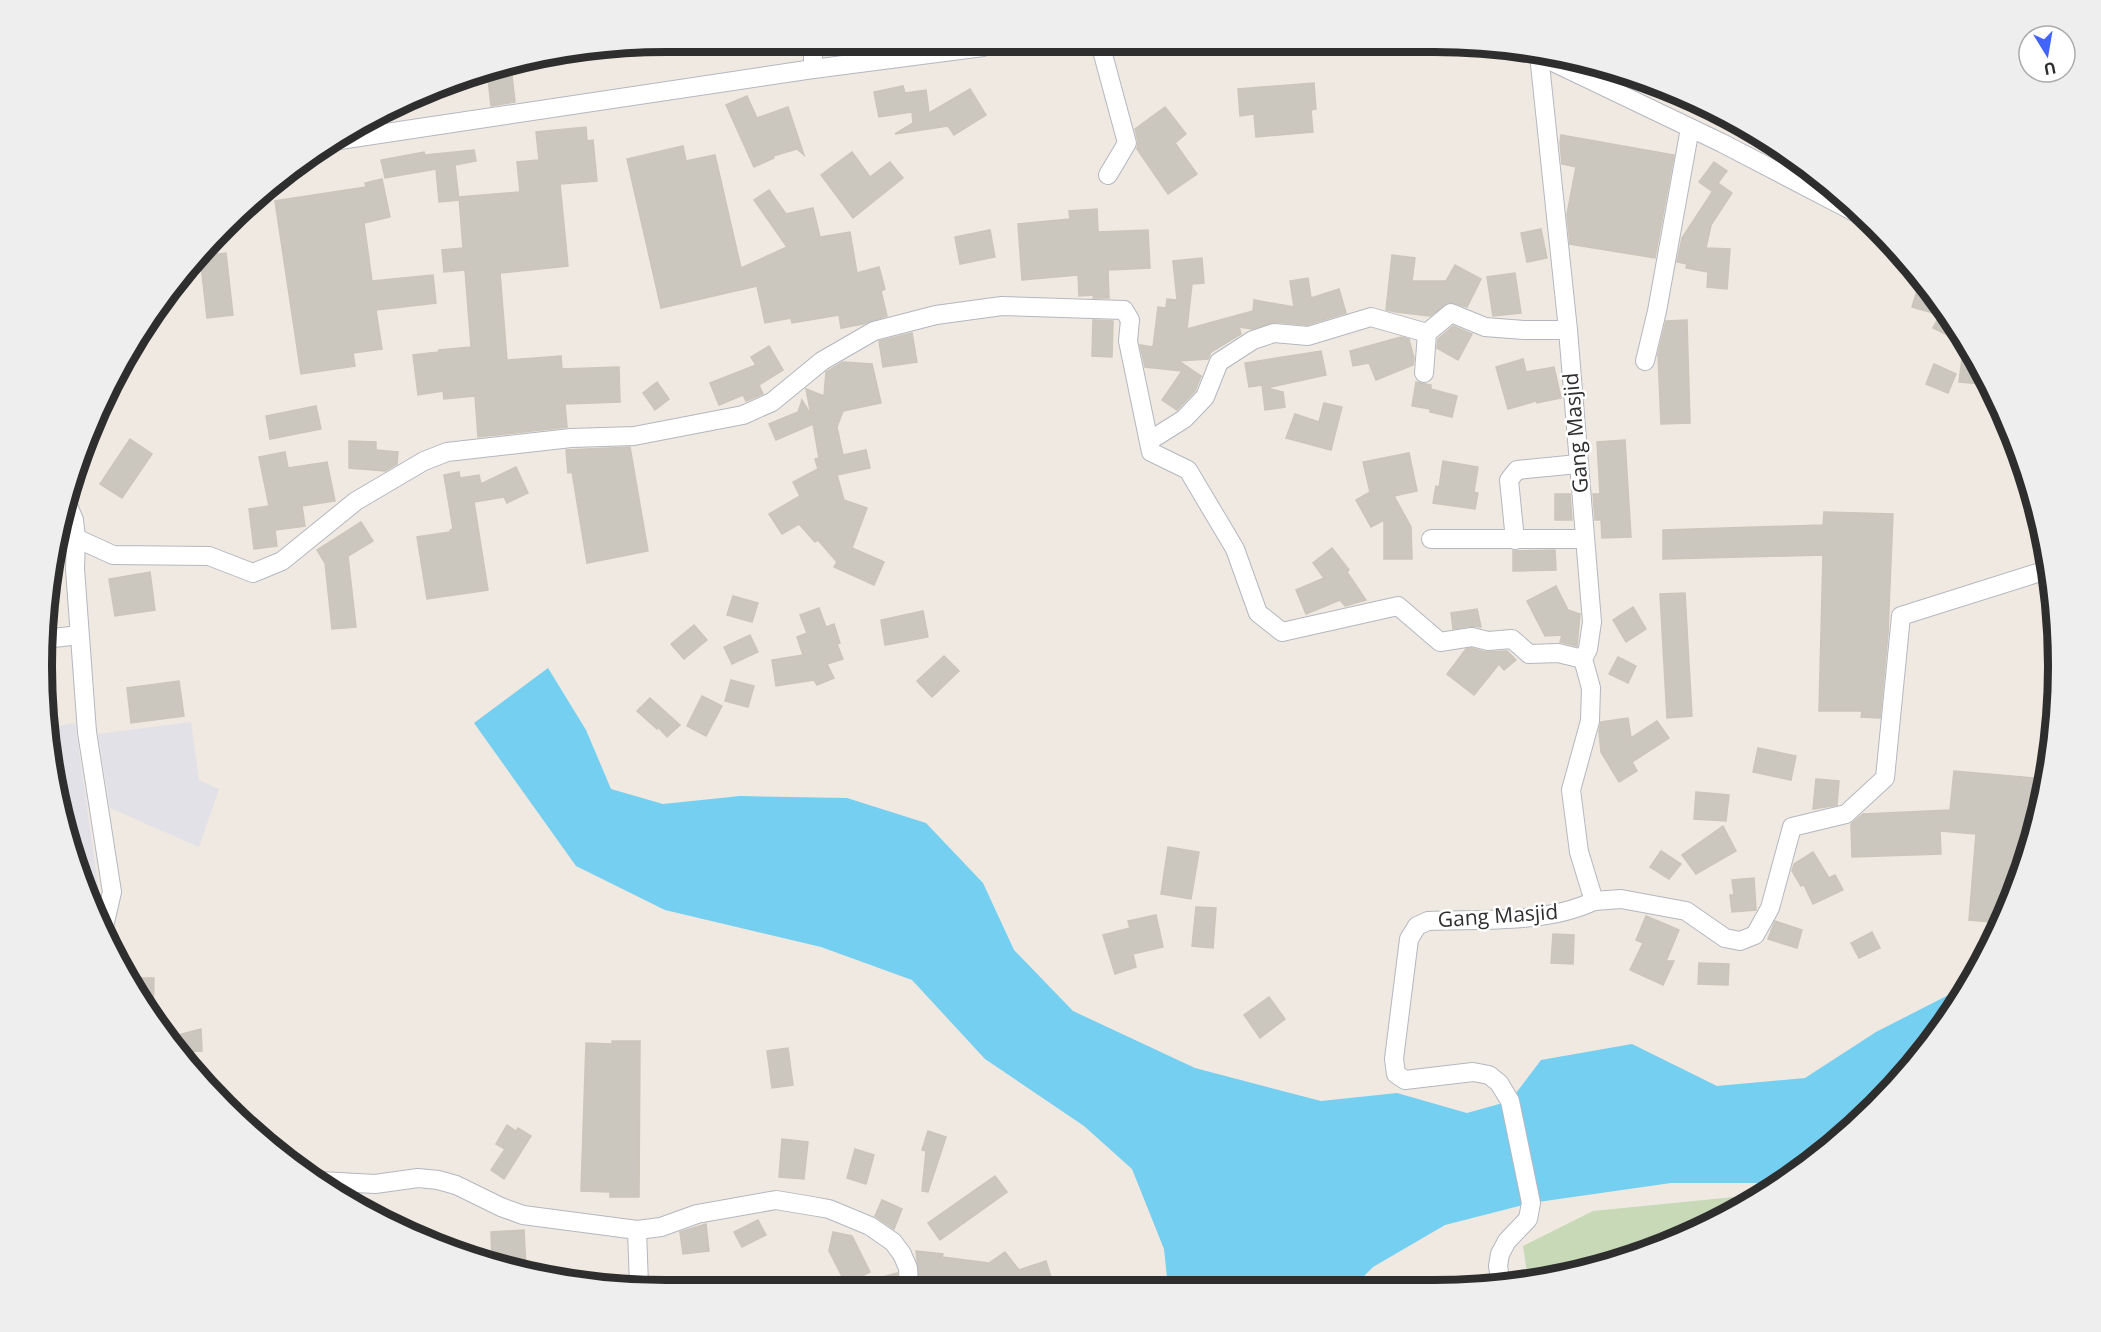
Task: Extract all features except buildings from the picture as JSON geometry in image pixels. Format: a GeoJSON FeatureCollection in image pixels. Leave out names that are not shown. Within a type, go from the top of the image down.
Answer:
{"type":"FeatureCollection","features":[{"type":"Feature","properties":{"kind":"street"},"geometry":{"type":"LineString","coordinates":[[813,52],[813,69]]}},
{"type":"Feature","properties":{"kind":"street"},"geometry":{"type":"LineString","coordinates":[[355,138],[813,69],[944,52]]}},
{"type":"Feature","properties":{"kind":"street"},"geometry":{"type":"LineString","coordinates":[[1102,52],[1126,143],[1108,175]]}},
{"type":"Feature","properties":{"kind":"street","name":"Gang Masjid"},"geometry":{"type":"LineString","coordinates":[[1536,61],[1568,330],[1592,622],[1588,649],[1583,659]]}},
{"type":"Feature","properties":{"kind":"street"},"geometry":{"type":"LineString","coordinates":[[1560,65],[1722,142],[1838,203]]}},
{"type":"Feature","properties":{"kind":"street"},"geometry":{"type":"LineString","coordinates":[[1645,361],[1657,311],[1690,128]]}},
{"type":"Feature","properties":{"kind":"street"},"geometry":{"type":"LineString","coordinates":[[76,538],[113,555],[209,556],[253,573],[282,561],[356,501],[424,461],[447,452],[571,438],[634,436],[743,415],[772,402],[822,361],[874,331],[936,315],[1002,306],[1124,310],[1130,320],[1128,341],[1151,452],[1188,470],[1235,549],[1258,613],[1282,632],[1398,606],[1440,642],[1472,637],[1488,641],[1512,639],[1529,654],[1558,653],[1583,659],[1591,688],[1590,721],[1571,790],[1579,852],[1594,901],[1621,899],[1686,911],[1725,938],[1740,941],[1755,934],[1770,908],[1792,827],[1846,814],[1885,777],[1901,616],[2041,572]]}},
{"type":"Feature","properties":{"kind":"street"},"geometry":{"type":"LineString","coordinates":[[1424,373],[1427,333],[1451,313],[1485,327],[1568,330]]}},
{"type":"Feature","properties":{"kind":"street"},"geometry":{"type":"LineString","coordinates":[[1149,441],[1184,419],[1205,397],[1220,362],[1253,340],[1274,333],[1308,336],[1371,317],[1427,333]]}},
{"type":"Feature","properties":{"kind":"street"},"geometry":{"type":"LineString","coordinates":[[1515,540],[1509,480],[1517,470],[1578,464]]}},
{"type":"Feature","properties":{"kind":"street"},"geometry":{"type":"LineString","coordinates":[[69,525],[76,538],[75,569],[87,732],[112,892],[106,917]]}},
{"type":"Feature","properties":{"kind":"street"},"geometry":{"type":"LineString","coordinates":[[1431,539],[1585,539]]}},
{"type":"Feature","properties":{"kind":"street"},"geometry":{"type":"LineString","coordinates":[[53,638],[79,635]]}},
{"type":"Feature","properties":{"kind":"street","name":"Gang Masjid"},"geometry":{"type":"LineString","coordinates":[[1500,1276],[1500,1254],[1507,1241],[1528,1219],[1531,1203],[1510,1101],[1499,1083],[1489,1075],[1473,1072],[1405,1080],[1396,1074],[1394,1059],[1409,939],[1417,926],[1428,921],[1550,916],[1594,901]]}},
{"type":"Feature","properties":{"kind":"street"},"geometry":{"type":"LineString","coordinates":[[336,1183],[375,1184],[418,1178],[438,1180],[456,1185],[523,1215],[637,1230],[661,1227],[698,1214],[776,1200],[829,1209],[870,1226],[893,1242],[908,1268],[909,1280]]}},
{"type":"Feature","properties":{"kind":"street"},"geometry":{"type":"LineString","coordinates":[[637,1230],[639,1279]]}},
{"type":"Feature","properties":{"kind":"shaded area"},"geometry":{"type":"Polygon","coordinates":[[[191,722],[199,780],[219,789],[199,847],[110,808],[98,734],[191,722]]]}},
{"type":"Feature","properties":{"kind":"shaded area"},"geometry":{"type":"Polygon","coordinates":[[[75,723],[99,902],[73,825],[64,786],[56,726],[75,723]]]}},
{"type":"Feature","properties":{"kind":"green space"},"geometry":{"type":"Polygon","coordinates":[[[1744,1196],[1670,1233],[1632,1247],[1594,1259],[1527,1272],[1523,1246],[1593,1211],[1744,1196]]]}},
{"type":"Feature","properties":{"kind":"water"},"geometry":{"type":"Polygon","coordinates":[[[548,668],[586,730],[611,789],[663,804],[740,796],[847,798],[926,823],[983,883],[1014,950],[1073,1011],[1195,1068],[1321,1101],[1397,1093],[1467,1113],[1510,1101],[1541,1060],[1632,1044],[1717,1086],[1805,1078],[1876,1032],[1954,992],[1922,1039],[1869,1100],[1808,1153],[1765,1183],[1671,1183],[1531,1203],[1445,1225],[1373,1267],[1360,1280],[1167,1280],[1164,1249],[1132,1169],[1084,1126],[985,1059],[912,980],[821,947],[665,910],[576,866],[474,723],[548,668]]]}}]}
